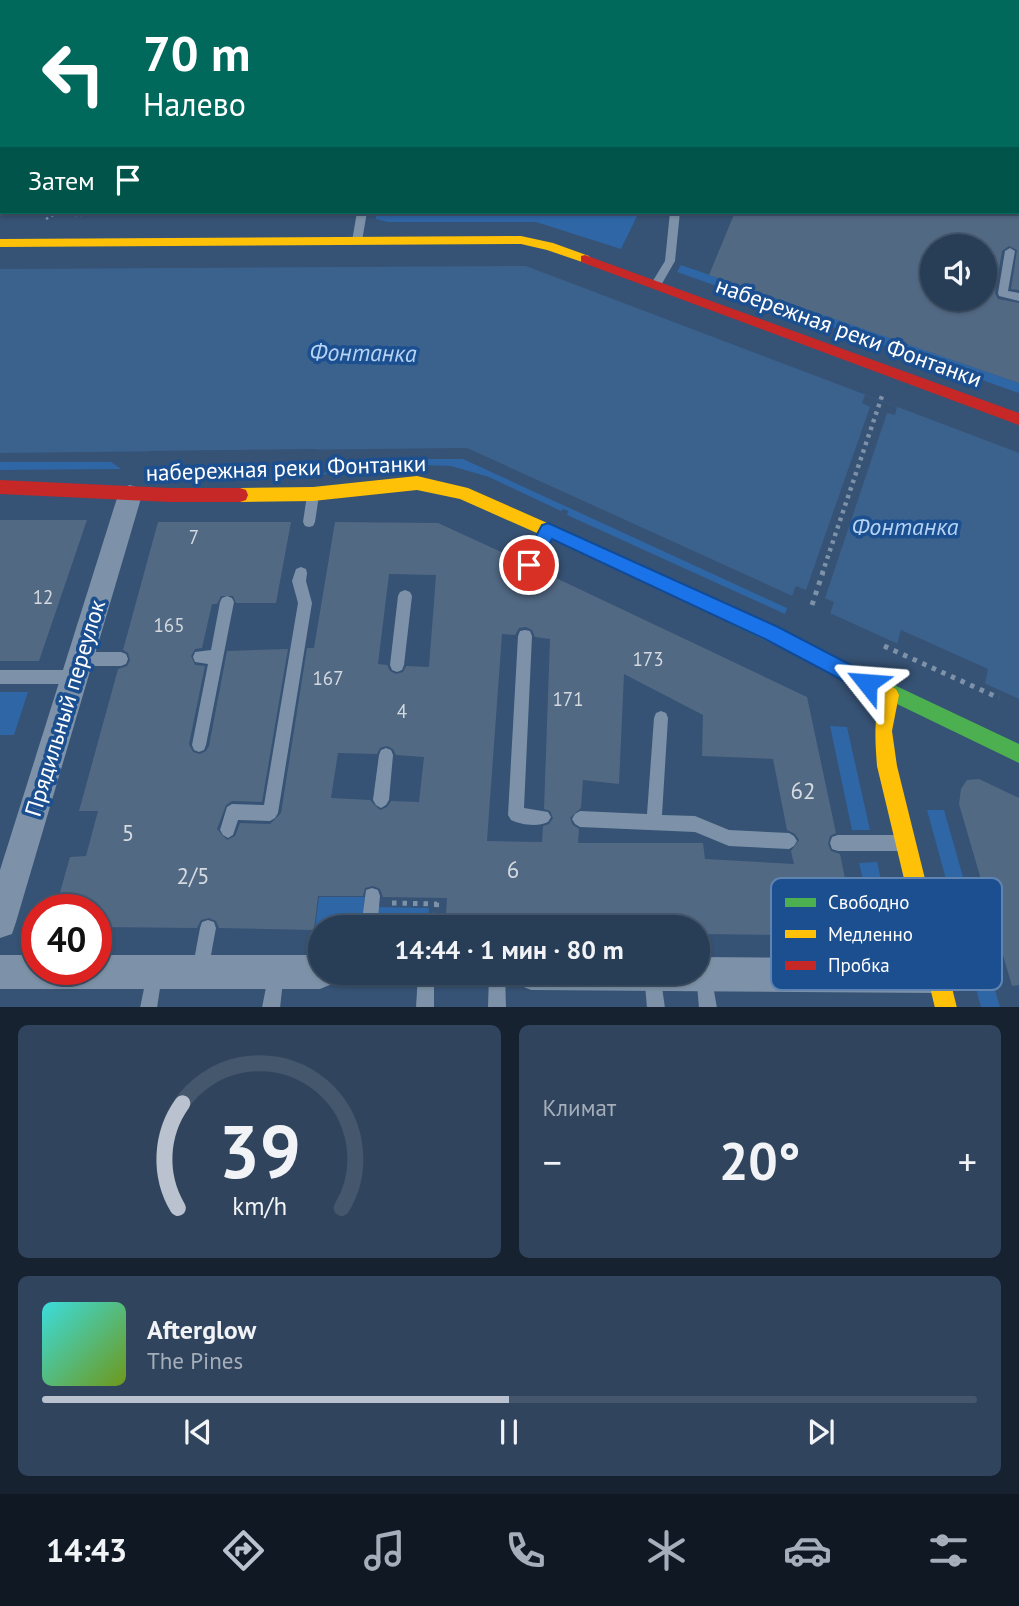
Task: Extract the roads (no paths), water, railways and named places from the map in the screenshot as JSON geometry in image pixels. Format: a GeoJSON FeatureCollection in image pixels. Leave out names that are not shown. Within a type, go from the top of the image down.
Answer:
{"type":"FeatureCollection","features":[{"type":"Feature","properties":{"kind":"street","name":"набережная реки Фонтанки"},"geometry":{"type":"LineString","coordinates":[[0,243],[521,240],[549,246],[656,284],[1019,419]]}},
{"type":"Feature","properties":{"kind":"street","name":"набережная реки Фонтанки"},"geometry":{"type":"LineString","coordinates":[[0,488],[130,495],[313,494],[417,484],[441,486],[548,530],[772,633],[890,695],[1019,754]]}},
{"type":"Feature","properties":{"kind":"street","name":"Прядильный переулок"},"geometry":{"type":"LineString","coordinates":[[0,922],[130,495]]}},
{"type":"Feature","properties":{"kind":"street"},"geometry":{"type":"LineString","coordinates":[[890,695],[883,746],[914,878]]}},
{"type":"Feature","properties":{"kind":"street"},"geometry":{"type":"LineString","coordinates":[[0,972],[308,972]]}},
{"type":"Feature","properties":{"kind":"street"},"geometry":{"type":"LineString","coordinates":[[710,974],[771,974]]}},
{"type":"Feature","properties":{"kind":"street"},"geometry":{"type":"LineString","coordinates":[[942,990],[946,1007]]}},
{"type":"Feature","properties":{"kind":"lane"},"geometry":{"type":"LineString","coordinates":[[357,241],[362,214]]}},
{"type":"Feature","properties":{"kind":"lane"},"geometry":{"type":"LineString","coordinates":[[656,284],[670,261],[675,214]]}},
{"type":"Feature","properties":{"kind":"lane"},"geometry":{"type":"LineString","coordinates":[[1010,251],[1003,293],[1019,297]]}},
{"type":"Feature","properties":{"kind":"lane"},"geometry":{"type":"LineString","coordinates":[[309,522],[313,494]]}},
{"type":"Feature","properties":{"kind":"lane"},"geometry":{"type":"LineString","coordinates":[[529,565],[548,530]]}},
{"type":"Feature","properties":{"kind":"lane"},"geometry":{"type":"LineString","coordinates":[[228,830],[232,812],[270,813],[305,603],[299,582],[301,573]]}},
{"type":"Feature","properties":{"kind":"lane"},"geometry":{"type":"LineString","coordinates":[[397,666],[405,596]]}},
{"type":"Feature","properties":{"kind":"lane"},"geometry":{"type":"LineString","coordinates":[[199,745],[227,602]]}},
{"type":"Feature","properties":{"kind":"lane"},"geometry":{"type":"LineString","coordinates":[[525,636],[516,815],[543,817]]}},
{"type":"Feature","properties":{"kind":"lane"},"geometry":{"type":"LineString","coordinates":[[200,657],[216,657]]}},
{"type":"Feature","properties":{"kind":"lane"},"geometry":{"type":"LineString","coordinates":[[0,677],[77,668],[121,659]]}},
{"type":"Feature","properties":{"kind":"lane"},"geometry":{"type":"LineString","coordinates":[[654,822],[661,718]]}},
{"type":"Feature","properties":{"kind":"lane"},"geometry":{"type":"LineString","coordinates":[[381,800],[386,755]]}},
{"type":"Feature","properties":{"kind":"lane"},"geometry":{"type":"LineString","coordinates":[[580,819],[695,824],[729,838],[789,841]]}},
{"type":"Feature","properties":{"kind":"lane"},"geometry":{"type":"LineString","coordinates":[[838,843],[905,843]]}},
{"type":"Feature","properties":{"kind":"lane"},"geometry":{"type":"LineString","coordinates":[[370,915],[371,900]]}},
{"type":"Feature","properties":{"kind":"lane"},"geometry":{"type":"LineString","coordinates":[[200,971],[208,928]]}},
{"type":"Feature","properties":{"kind":"lane"},"geometry":{"type":"LineString","coordinates":[[148,1007],[155,971]]}},
{"type":"Feature","properties":{"kind":"lane"},"geometry":{"type":"LineString","coordinates":[[271,1007],[276,972]]}},
{"type":"Feature","properties":{"kind":"lane"},"geometry":{"type":"LineString","coordinates":[[425,1007],[426,985]]}},
{"type":"Feature","properties":{"kind":"lane"},"geometry":{"type":"LineString","coordinates":[[497,985],[497,1007]]}},
{"type":"Feature","properties":{"kind":"lane"},"geometry":{"type":"LineString","coordinates":[[653,985],[656,1007]]}},
{"type":"Feature","properties":{"kind":"lane"},"geometry":{"type":"LineString","coordinates":[[705,985],[708,1007]]}},
{"type":"Feature","properties":{"kind":"water","name":"Фонтанка"},"geometry":{"type":"Polygon","coordinates":[[[526,266],[1019,453],[1019,699],[467,448],[0,453],[0,269],[526,266]]]}}]}
